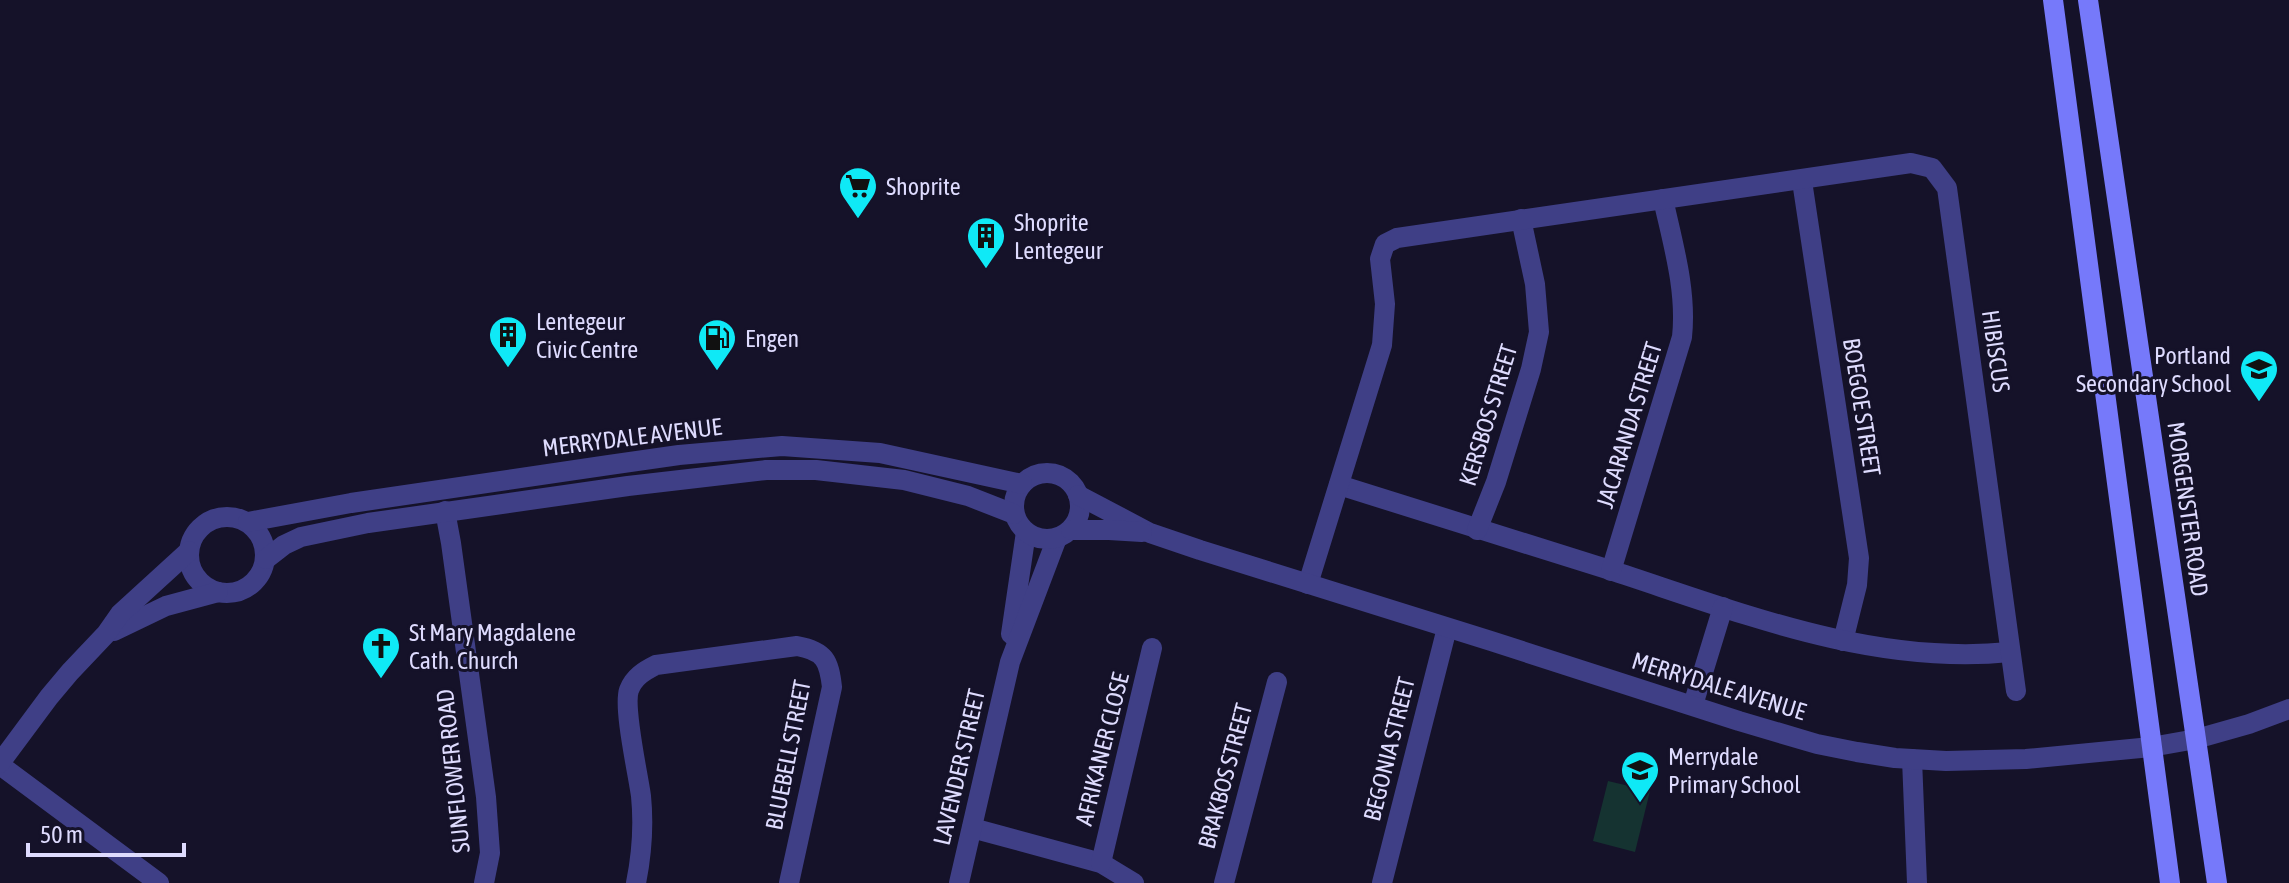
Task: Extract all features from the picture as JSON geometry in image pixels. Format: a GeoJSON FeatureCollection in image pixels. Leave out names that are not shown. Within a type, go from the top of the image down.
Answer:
{"type":"FeatureCollection","features":[{"type":"Feature","properties":{"kind":"main road"},"geometry":{"type":"LineString","coordinates":[[2053,0],[2170,883]]}},
{"type":"Feature","properties":{"kind":"main road","name":"MORGENSTER ROAD"},"geometry":{"type":"LineString","coordinates":[[2088,0],[2217,883]]}},
{"type":"Feature","properties":{"kind":"street","name":"HIBISCUS"},"geometry":{"type":"LineString","coordinates":[[1308,584],[1382,345],[1385,304],[1380,259],[1385,244],[1397,238],[1911,163],[1932,168],[1947,188],[2016,691]]}},
{"type":"Feature","properties":{"kind":"street","name":"BOEGOE STREET"},"geometry":{"type":"LineString","coordinates":[[1802,181],[1859,558],[1857,585],[1843,641]]}},
{"type":"Feature","properties":{"kind":"street","name":"JACARANDA STREET"},"geometry":{"type":"LineString","coordinates":[[1611,571],[1682,337],[1683,312],[1678,269],[1663,199]]}},
{"type":"Feature","properties":{"kind":"street","name":"KERSBOS STREET"},"geometry":{"type":"LineString","coordinates":[[1477,530],[1496,482],[1531,369],[1539,332],[1535,284],[1521,219]]}},
{"type":"Feature","properties":{"kind":"street","name":"MERRYDALE AVENUE"},"geometry":{"type":"LineString","coordinates":[[248,522],[351,503],[679,455],[782,446],[848,450],[913,459],[1022,484]]}},
{"type":"Feature","properties":{"kind":"street"},"geometry":{"type":"LineString","coordinates":[[679,455],[699,477]]}},
{"type":"Feature","properties":{"kind":"street","name":"MERRYDALE AVENUE"},"geometry":{"type":"LineString","coordinates":[[266,559],[301,537],[368,523],[699,477],[782,470],[880,476],[930,485],[1014,514]]}},
{"type":"Feature","properties":{"kind":"street"},"geometry":{"type":"LineString","coordinates":[[1040,473],[1050,473],[1069,481],[1078,495],[1079,514],[1064,534],[1046,539],[1036,537],[1019,524],[1013,504],[1022,484],[1040,473]]}},
{"type":"Feature","properties":{"kind":"street"},"geometry":{"type":"LineString","coordinates":[[1339,485],[1723,607],[1843,641],[1920,653],[1984,655],[2010,652]]}},
{"type":"Feature","properties":{"kind":"street","name":"MERRYDALE AVENUE"},"geometry":{"type":"LineString","coordinates":[[1078,495],[1150,533],[1817,744],[1912,759],[1973,762],[2026,759],[2151,747],[2196,739],[2289,709]]}},
{"type":"Feature","properties":{"kind":"street","name":"SUNFLOWER ROAD"},"geometry":{"type":"LineString","coordinates":[[445,511],[486,797],[490,853],[484,883]]}},
{"type":"Feature","properties":{"kind":"street"},"geometry":{"type":"LineString","coordinates":[[106,634],[149,613],[218,592],[240,591],[250,586],[263,569],[266,559],[262,538],[248,522],[228,516],[199,528],[189,551],[192,570],[199,580],[207,588],[218,592]]}},
{"type":"Feature","properties":{"kind":"street","name":"MERRYDALE AVENUE"},"geometry":{"type":"LineString","coordinates":[[1064,534],[1109,530],[1150,533]]}},
{"type":"Feature","properties":{"kind":"street","name":"LAVENDER STREET"},"geometry":{"type":"LineString","coordinates":[[959,883],[1010,662],[1026,532]]}},
{"type":"Feature","properties":{"kind":"street","name":"LAVENDER STREET"},"geometry":{"type":"LineString","coordinates":[[1010,662],[1064,534]]}},
{"type":"Feature","properties":{"kind":"street"},"geometry":{"type":"LineString","coordinates":[[159,883],[0,764],[70,672],[106,634],[120,614],[189,551]]}},
{"type":"Feature","properties":{"kind":"street"},"geometry":{"type":"LineString","coordinates":[[1693,705],[1723,607]]}},
{"type":"Feature","properties":{"kind":"street","name":"BEGONIA STREET"},"geometry":{"type":"LineString","coordinates":[[1382,883],[1447,628]]}},
{"type":"Feature","properties":{"kind":"street","name":"BLUEBELL STREET"},"geometry":{"type":"LineString","coordinates":[[636,883],[643,849],[642,821],[627,700],[637,676],[656,665],[797,646],[822,655],[828,662],[832,687],[789,883]]}},
{"type":"Feature","properties":{"kind":"street","name":"AFRIKANER CLOSE"},"geometry":{"type":"LineString","coordinates":[[1101,863],[1152,648]]}},
{"type":"Feature","properties":{"kind":"street","name":"BRAKBOS STREET"},"geometry":{"type":"LineString","coordinates":[[1224,883],[1277,682]]}},
{"type":"Feature","properties":{"kind":"street"},"geometry":{"type":"LineString","coordinates":[[1912,759],[1917,883]]}},
{"type":"Feature","properties":{"kind":"street"},"geometry":{"type":"LineString","coordinates":[[972,828],[1101,863],[1131,882]]}},
{"type":"Feature","properties":{"kind":"green space"},"geometry":{"type":"Polygon","coordinates":[[[1608,781],[1650,791],[1635,852],[1593,841],[1608,781]]]}},
{"type":"Feature","properties":{"kind":"place","name":"Shoprite"},"geometry":{"type":"Point","coordinates":[858,220]}},
{"type":"Feature","properties":{"kind":"place","name":"Shoprite Lentegeur"},"geometry":{"type":"Point","coordinates":[986,270]}},
{"type":"Feature","properties":{"kind":"place","name":"Lentegeur Civic Centre"},"geometry":{"type":"Point","coordinates":[508,369]}},
{"type":"Feature","properties":{"kind":"place","name":"Engen"},"geometry":{"type":"Point","coordinates":[717,372]}},
{"type":"Feature","properties":{"kind":"place","name":"Portland Secondary School"},"geometry":{"type":"Point","coordinates":[2259,403]}},
{"type":"Feature","properties":{"kind":"place","name":"St Mary Magdalene Cath. Church"},"geometry":{"type":"Point","coordinates":[381,680]}},
{"type":"Feature","properties":{"kind":"place","name":"Merrydale Primary School"},"geometry":{"type":"Point","coordinates":[1640,804]}}]}
